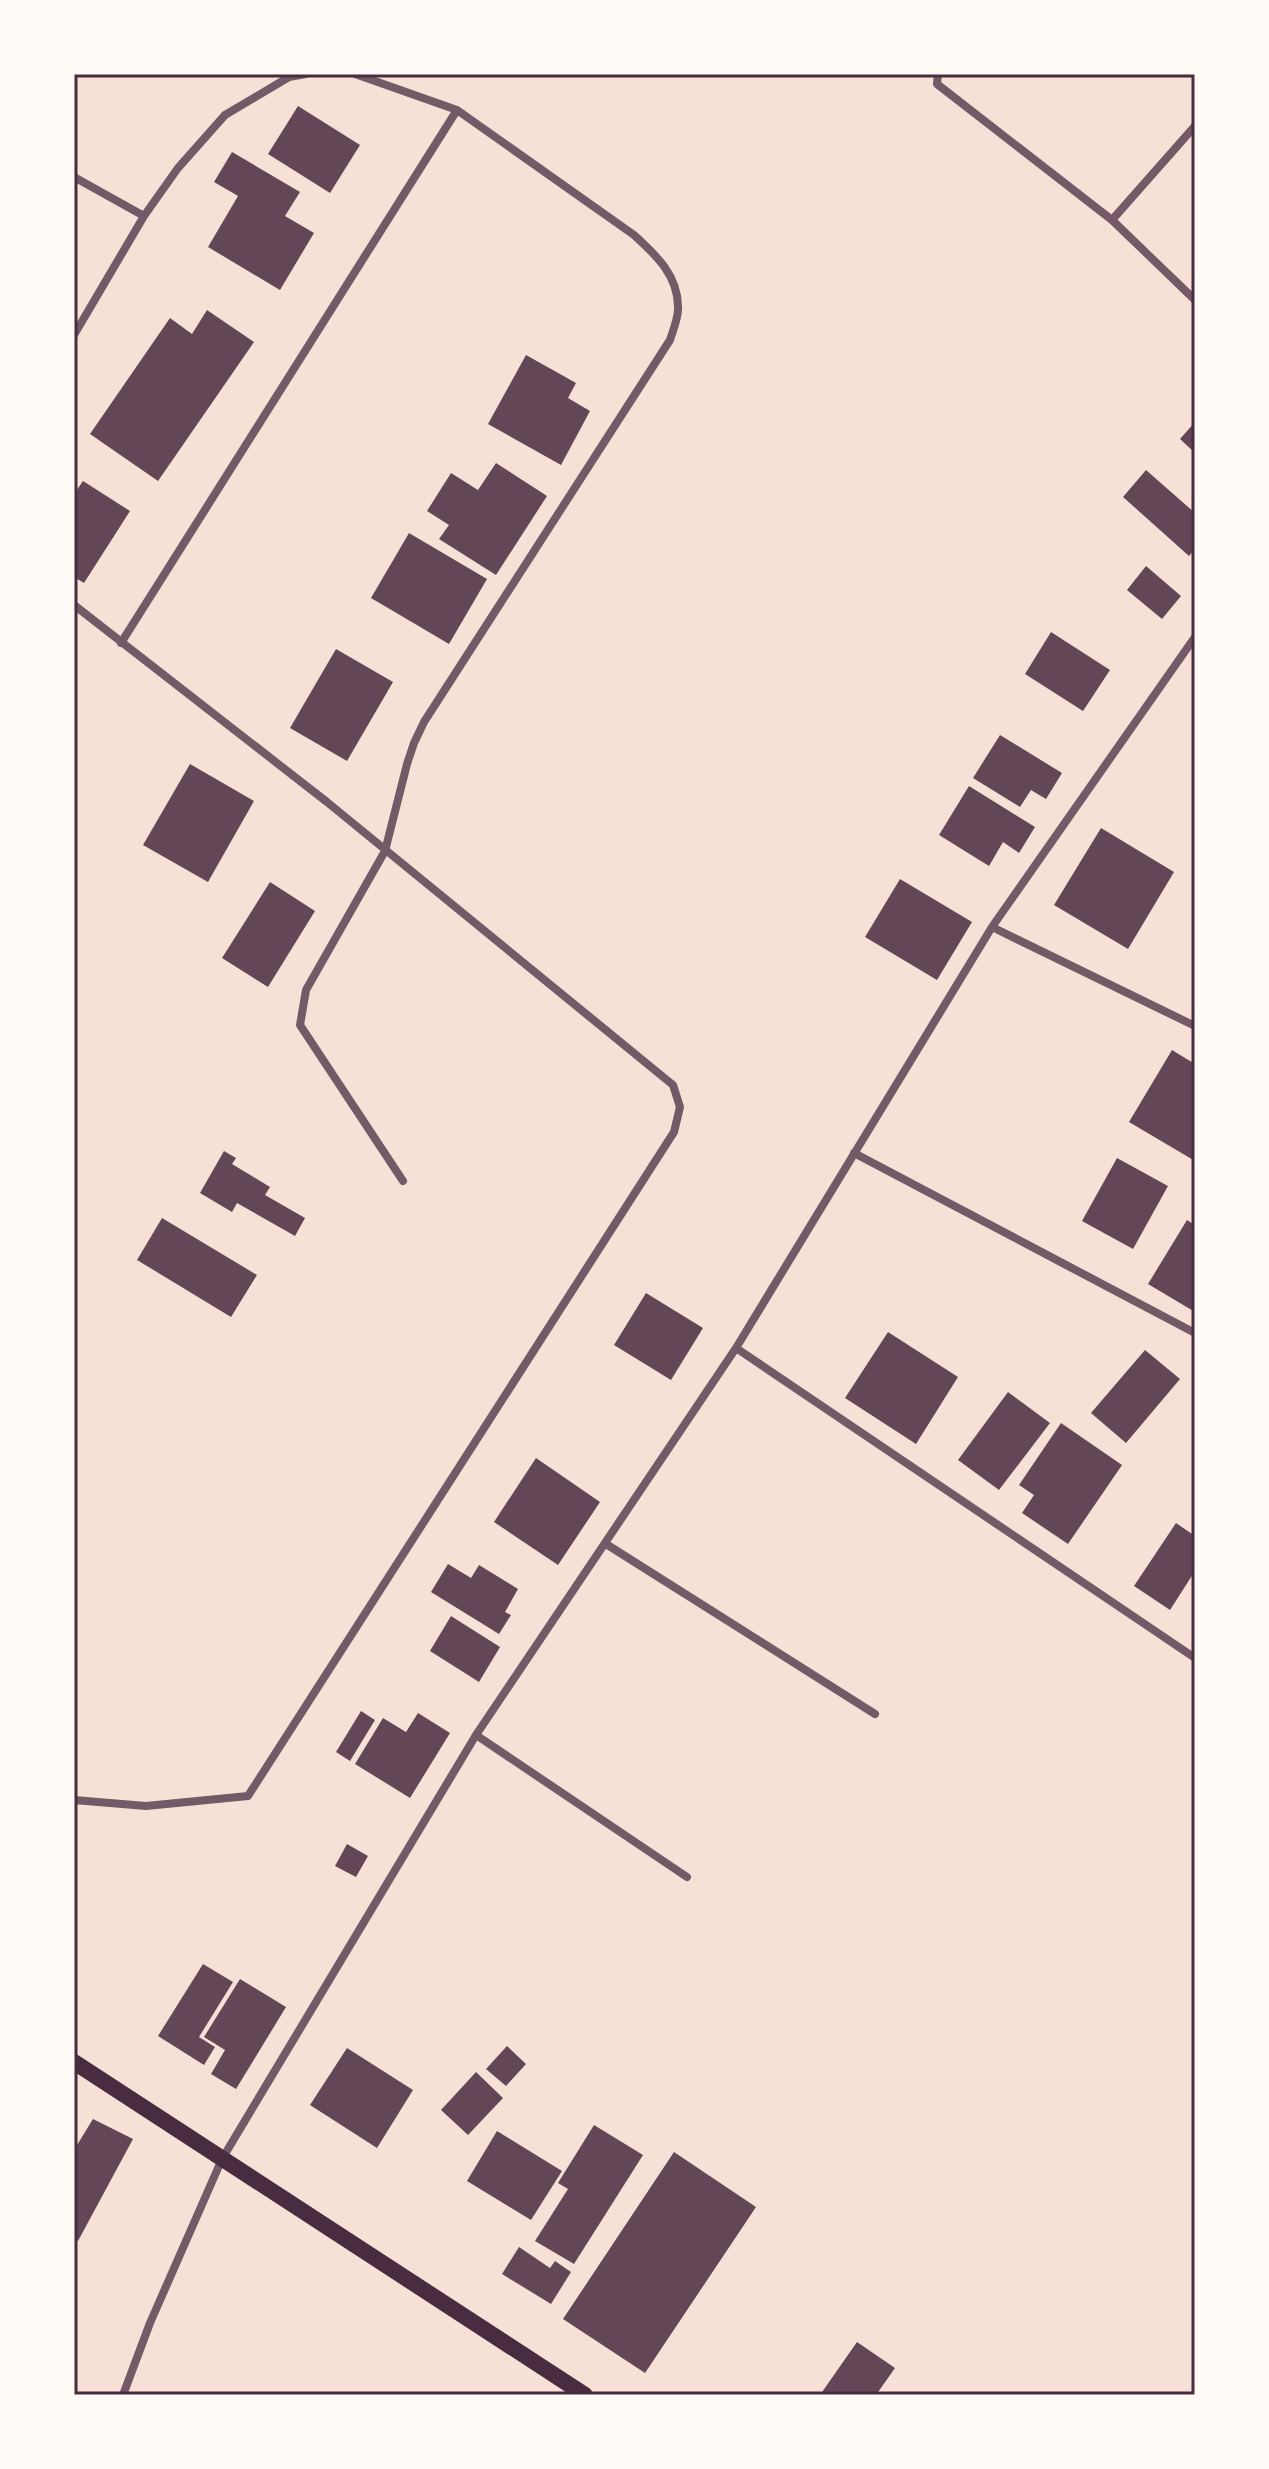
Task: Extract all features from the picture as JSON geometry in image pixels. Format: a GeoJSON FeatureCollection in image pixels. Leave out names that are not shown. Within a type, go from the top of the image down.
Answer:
{"type":"FeatureCollection","features":[{"type":"Feature","properties":{"kind":"main road"},"geometry":{"type":"LineString","coordinates":[[74,2062],[585,2395]]}},
{"type":"Feature","properties":{"kind":"street"},"geometry":{"type":"LineString","coordinates":[[74,335],[144,216],[178,168],[225,115],[287,75],[306,74]]}},
{"type":"Feature","properties":{"kind":"street"},"geometry":{"type":"LineString","coordinates":[[355,74],[457,110],[634,235],[659,259],[674,281],[678,309],[670,340],[424,722],[407,764],[385,851],[306,990],[300,1025],[403,1181]]}},
{"type":"Feature","properties":{"kind":"street"},"geometry":{"type":"LineString","coordinates":[[938,74],[937,84],[1112,220],[1195,300]]}},
{"type":"Feature","properties":{"kind":"street"},"geometry":{"type":"LineString","coordinates":[[121,643],[457,110]]}},
{"type":"Feature","properties":{"kind":"street"},"geometry":{"type":"LineString","coordinates":[[1112,220],[1195,126]]}},
{"type":"Feature","properties":{"kind":"street"},"geometry":{"type":"LineString","coordinates":[[74,177],[144,216]]}},
{"type":"Feature","properties":{"kind":"street"},"geometry":{"type":"LineString","coordinates":[[74,605],[327,802],[673,1085],[680,1107],[674,1132],[248,1796],[146,1806],[74,1800]]}},
{"type":"Feature","properties":{"kind":"street"},"geometry":{"type":"LineString","coordinates":[[123,2395],[150,2323],[222,2159],[476,1735],[736,1348],[992,927],[1195,637]]}},
{"type":"Feature","properties":{"kind":"street"},"geometry":{"type":"LineString","coordinates":[[992,927],[1195,1026]]}},
{"type":"Feature","properties":{"kind":"street"},"geometry":{"type":"LineString","coordinates":[[854,1153],[1195,1333]]}},
{"type":"Feature","properties":{"kind":"street"},"geometry":{"type":"LineString","coordinates":[[736,1348],[1195,1658]]}},
{"type":"Feature","properties":{"kind":"street"},"geometry":{"type":"LineString","coordinates":[[606,1544],[875,1714]]}},
{"type":"Feature","properties":{"kind":"street"},"geometry":{"type":"LineString","coordinates":[[476,1735],[687,1877]]}},
{"type":"Feature","properties":{"kind":"building"},"geometry":{"type":"Polygon","coordinates":[[[298,106],[360,145],[330,193],[268,154],[298,106]]]}},
{"type":"Feature","properties":{"kind":"building"},"geometry":{"type":"Polygon","coordinates":[[[232,152],[300,192],[285,216],[314,233],[280,290],[208,247],[238,196],[214,182],[232,152]]]}},
{"type":"Feature","properties":{"kind":"building"},"geometry":{"type":"Polygon","coordinates":[[[207,310],[254,342],[158,481],[90,434],[170,318],[192,334],[207,310]]]}},
{"type":"Feature","properties":{"kind":"building"},"geometry":{"type":"Polygon","coordinates":[[[526,355],[576,383],[568,398],[590,411],[561,465],[488,424],[526,355]]]}},
{"type":"Feature","properties":{"kind":"building"},"geometry":{"type":"Polygon","coordinates":[[[1195,422],[1195,453],[1180,439],[1195,422]]]}},
{"type":"Feature","properties":{"kind":"building"},"geometry":{"type":"Polygon","coordinates":[[[496,463],[547,496],[496,575],[439,539],[449,525],[427,511],[451,473],[478,490],[496,463]]]}},
{"type":"Feature","properties":{"kind":"building"},"geometry":{"type":"Polygon","coordinates":[[[1146,470],[1195,513],[1195,549],[1189,556],[1123,497],[1146,470]]]}},
{"type":"Feature","properties":{"kind":"building"},"geometry":{"type":"Polygon","coordinates":[[[83,481],[130,511],[84,583],[74,577],[74,494],[83,481]]]}},
{"type":"Feature","properties":{"kind":"building"},"geometry":{"type":"Polygon","coordinates":[[[409,533],[487,579],[449,644],[371,598],[409,533]]]}},
{"type":"Feature","properties":{"kind":"building"},"geometry":{"type":"Polygon","coordinates":[[[1146,566],[1181,596],[1162,619],[1127,590],[1146,566]]]}},
{"type":"Feature","properties":{"kind":"building"},"geometry":{"type":"Polygon","coordinates":[[[1051,632],[1110,670],[1083,711],[1025,674],[1051,632]]]}},
{"type":"Feature","properties":{"kind":"building"},"geometry":{"type":"Polygon","coordinates":[[[336,649],[393,682],[347,761],[290,728],[336,649]]]}},
{"type":"Feature","properties":{"kind":"building"},"geometry":{"type":"Polygon","coordinates":[[[1000,735],[1062,773],[1046,799],[1031,790],[1020,807],[973,778],[1000,735]]]}},
{"type":"Feature","properties":{"kind":"building"},"geometry":{"type":"Polygon","coordinates":[[[190,764],[254,801],[208,882],[143,845],[190,764]]]}},
{"type":"Feature","properties":{"kind":"building"},"geometry":{"type":"Polygon","coordinates":[[[969,786],[1035,827],[1019,853],[1003,842],[989,866],[939,835],[969,786]]]}},
{"type":"Feature","properties":{"kind":"building"},"geometry":{"type":"Polygon","coordinates":[[[1101,828],[1174,872],[1128,949],[1054,905],[1101,828]]]}},
{"type":"Feature","properties":{"kind":"building"},"geometry":{"type":"Polygon","coordinates":[[[900,879],[972,922],[937,980],[865,937],[900,879]]]}},
{"type":"Feature","properties":{"kind":"building"},"geometry":{"type":"Polygon","coordinates":[[[270,882],[315,911],[268,987],[222,958],[270,882]]]}},
{"type":"Feature","properties":{"kind":"building"},"geometry":{"type":"Polygon","coordinates":[[[1172,1050],[1195,1064],[1195,1161],[1129,1122],[1172,1050]]]}},
{"type":"Feature","properties":{"kind":"building"},"geometry":{"type":"Polygon","coordinates":[[[224,1151],[236,1158],[232,1164],[270,1187],[265,1195],[305,1218],[295,1236],[237,1203],[232,1212],[200,1193],[224,1151]]]}},
{"type":"Feature","properties":{"kind":"building"},"geometry":{"type":"Polygon","coordinates":[[[1117,1158],[1168,1186],[1133,1249],[1082,1221],[1117,1158]]]}},
{"type":"Feature","properties":{"kind":"building"},"geometry":{"type":"Polygon","coordinates":[[[162,1218],[257,1275],[231,1317],[137,1260],[162,1218]]]}},
{"type":"Feature","properties":{"kind":"building"},"geometry":{"type":"Polygon","coordinates":[[[1187,1220],[1195,1225],[1195,1312],[1148,1284],[1187,1220]]]}},
{"type":"Feature","properties":{"kind":"building"},"geometry":{"type":"Polygon","coordinates":[[[646,1293],[703,1328],[671,1380],[614,1345],[646,1293]]]}},
{"type":"Feature","properties":{"kind":"building"},"geometry":{"type":"Polygon","coordinates":[[[888,1332],[958,1377],[916,1444],[845,1398],[888,1332]]]}},
{"type":"Feature","properties":{"kind":"building"},"geometry":{"type":"Polygon","coordinates":[[[1145,1350],[1180,1379],[1126,1443],[1091,1413],[1145,1350]]]}},
{"type":"Feature","properties":{"kind":"building"},"geometry":{"type":"Polygon","coordinates":[[[1008,1392],[1050,1423],[999,1490],[958,1460],[1008,1392]]]}},
{"type":"Feature","properties":{"kind":"building"},"geometry":{"type":"Polygon","coordinates":[[[1061,1423],[1122,1465],[1068,1544],[1022,1513],[1034,1495],[1019,1485],[1061,1423]]]}},
{"type":"Feature","properties":{"kind":"building"},"geometry":{"type":"Polygon","coordinates":[[[536,1458],[600,1502],[558,1565],[494,1522],[536,1458]]]}},
{"type":"Feature","properties":{"kind":"building"},"geometry":{"type":"Polygon","coordinates":[[[1176,1523],[1195,1536],[1195,1571],[1170,1610],[1134,1586],[1176,1523]]]}},
{"type":"Feature","properties":{"kind":"building"},"geometry":{"type":"Polygon","coordinates":[[[448,1564],[471,1578],[479,1565],[518,1589],[505,1612],[511,1615],[499,1634],[431,1592],[448,1564]]]}},
{"type":"Feature","properties":{"kind":"building"},"geometry":{"type":"Polygon","coordinates":[[[451,1616],[500,1647],[479,1682],[430,1651],[451,1616]]]}},
{"type":"Feature","properties":{"kind":"building"},"geometry":{"type":"Polygon","coordinates":[[[361,1711],[375,1720],[350,1761],[336,1752],[361,1711]]]}},
{"type":"Feature","properties":{"kind":"building"},"geometry":{"type":"Polygon","coordinates":[[[418,1713],[450,1733],[410,1798],[355,1764],[383,1718],[406,1732],[418,1713]]]}},
{"type":"Feature","properties":{"kind":"building"},"geometry":{"type":"Polygon","coordinates":[[[347,1844],[368,1856],[356,1877],[335,1866],[347,1844]]]}},
{"type":"Feature","properties":{"kind":"building"},"geometry":{"type":"Polygon","coordinates":[[[203,1964],[233,1982],[199,2037],[215,2047],[204,2065],[158,2036],[203,1964]]]}},
{"type":"Feature","properties":{"kind":"building"},"geometry":{"type":"Polygon","coordinates":[[[240,1979],[286,2007],[236,2089],[211,2074],[225,2050],[204,2037],[240,1979]]]}},
{"type":"Feature","properties":{"kind":"building"},"geometry":{"type":"Polygon","coordinates":[[[507,2046],[526,2064],[506,2086],[486,2069],[507,2046]]]}},
{"type":"Feature","properties":{"kind":"building"},"geometry":{"type":"Polygon","coordinates":[[[347,2048],[413,2090],[377,2148],[310,2105],[347,2048]]]}},
{"type":"Feature","properties":{"kind":"building"},"geometry":{"type":"Polygon","coordinates":[[[476,2072],[503,2098],[468,2135],[441,2110],[476,2072]]]}},
{"type":"Feature","properties":{"kind":"building"},"geometry":{"type":"Polygon","coordinates":[[[93,2119],[133,2139],[78,2241],[74,2239],[74,2150],[93,2119]]]}},
{"type":"Feature","properties":{"kind":"building"},"geometry":{"type":"Polygon","coordinates":[[[594,2125],[643,2155],[574,2264],[535,2241],[568,2189],[558,2183],[594,2125]]]}},
{"type":"Feature","properties":{"kind":"building"},"geometry":{"type":"Polygon","coordinates":[[[497,2131],[562,2171],[531,2220],[467,2181],[497,2131]]]}},
{"type":"Feature","properties":{"kind":"building"},"geometry":{"type":"Polygon","coordinates":[[[674,2152],[756,2207],[645,2373],[563,2319],[674,2152]]]}},
{"type":"Feature","properties":{"kind":"building"},"geometry":{"type":"Polygon","coordinates":[[[519,2247],[550,2268],[555,2261],[571,2272],[551,2304],[502,2274],[519,2247]]]}},
{"type":"Feature","properties":{"kind":"building"},"geometry":{"type":"Polygon","coordinates":[[[857,2342],[895,2368],[876,2395],[820,2395],[857,2342]]]}}]}
